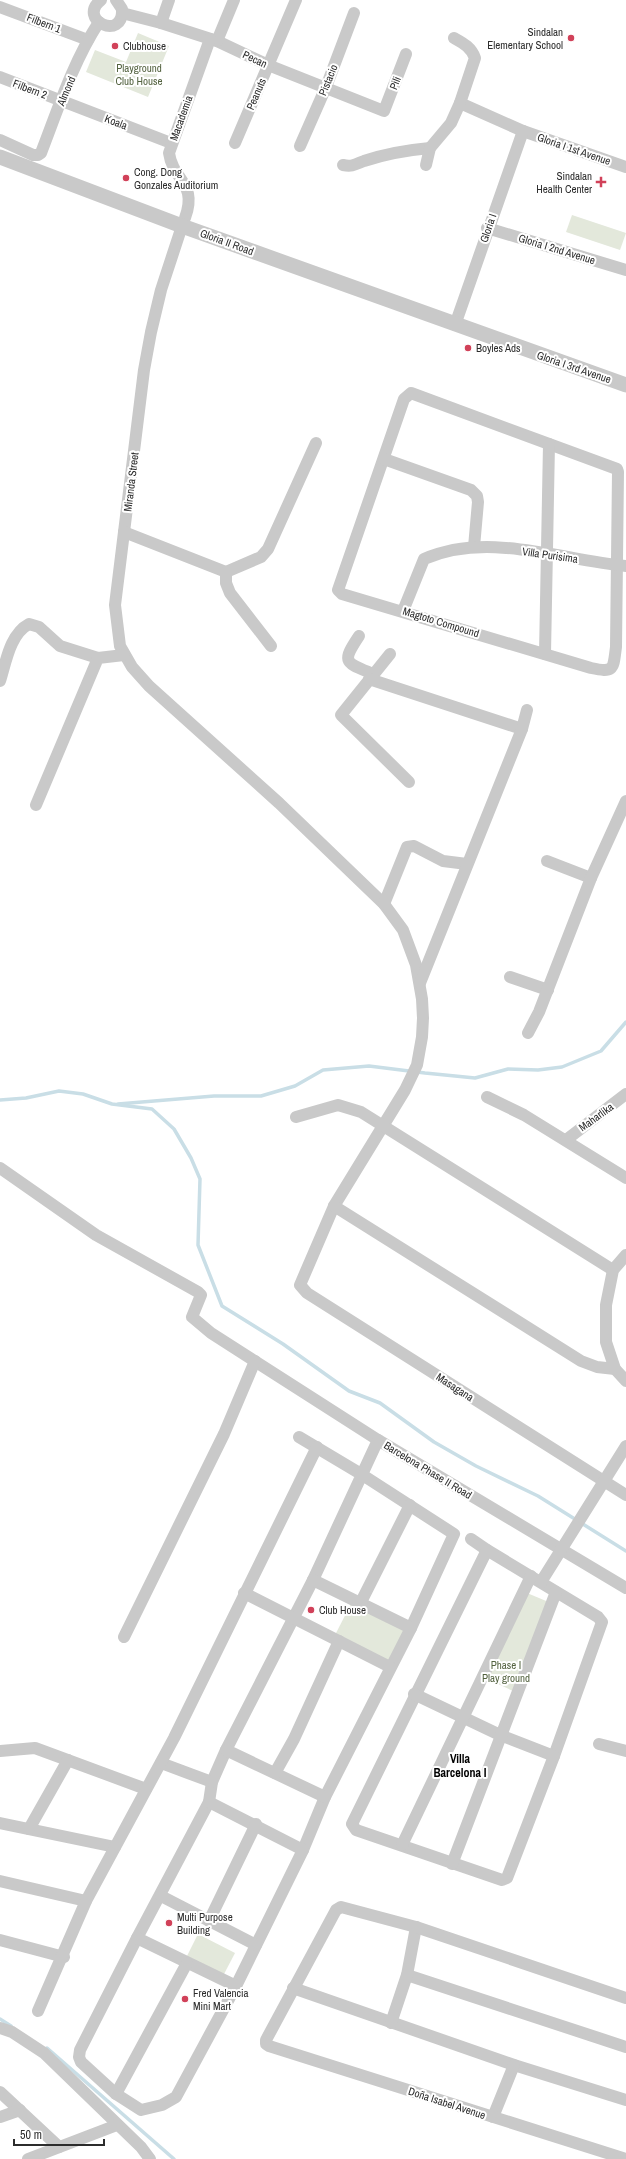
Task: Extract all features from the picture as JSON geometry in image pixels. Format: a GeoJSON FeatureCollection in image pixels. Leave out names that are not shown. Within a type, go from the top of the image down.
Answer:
{"type":"FeatureCollection","features":[{"type":"Feature","properties":{"kind":"street"},"geometry":{"type":"LineString","coordinates":[[101,0],[94,11],[99,22],[107,26],[116,24],[122,13],[120,4],[116,0]]}},
{"type":"Feature","properties":{"kind":"street"},"geometry":{"type":"LineString","coordinates":[[160,23],[169,0]]}},
{"type":"Feature","properties":{"kind":"street","name":"Macademia"},"geometry":{"type":"LineString","coordinates":[[184,222],[190,200],[185,183],[173,168],[170,161],[169,153],[171,143],[213,40],[234,0]]}},
{"type":"Feature","properties":{"kind":"street","name":"Peanuts"},"geometry":{"type":"LineString","coordinates":[[235,143],[296,0]]}},
{"type":"Feature","properties":{"kind":"street","name":"Filbern 1"},"geometry":{"type":"LineString","coordinates":[[0,7],[88,40]]}},
{"type":"Feature","properties":{"kind":"street","name":"Pecan"},"geometry":{"type":"LineString","coordinates":[[122,13],[160,23],[213,40],[268,65],[384,111]]}},
{"type":"Feature","properties":{"kind":"street","name":"Pistacio"},"geometry":{"type":"LineString","coordinates":[[300,146],[326,87],[354,13]]}},
{"type":"Feature","properties":{"kind":"street","name":"Almond"},"geometry":{"type":"LineString","coordinates":[[0,140],[33,155],[38,155],[41,153],[61,100],[88,40],[99,22]]}},
{"type":"Feature","properties":{"kind":"street"},"geometry":{"type":"LineString","coordinates":[[426,165],[430,148],[452,124],[474,58],[473,51],[467,45],[454,38]]}},
{"type":"Feature","properties":{"kind":"street","name":"Pili"},"geometry":{"type":"LineString","coordinates":[[384,111],[406,54]]}},
{"type":"Feature","properties":{"kind":"street","name":"Filbern 2"},"geometry":{"type":"LineString","coordinates":[[0,77],[61,100]]}},
{"type":"Feature","properties":{"kind":"street","name":"Koala"},"geometry":{"type":"LineString","coordinates":[[61,100],[171,143]]}},
{"type":"Feature","properties":{"kind":"street","name":"Gloria I 1st Avenue"},"geometry":{"type":"LineString","coordinates":[[460,103],[523,131],[626,168]]}},
{"type":"Feature","properties":{"kind":"street","name":"Gloria I"},"geometry":{"type":"LineString","coordinates":[[454,324],[523,131]]}},
{"type":"Feature","properties":{"kind":"street"},"geometry":{"type":"LineString","coordinates":[[343,166],[351,167],[364,161],[410,150],[430,148]]}},
{"type":"Feature","properties":{"kind":"street","name":"Gloria II Road"},"geometry":{"type":"LineString","coordinates":[[0,157],[184,222],[454,324]]}},
{"type":"Feature","properties":{"kind":"street","name":"Miranda Street"},"geometry":{"type":"LineString","coordinates":[[184,222],[161,290],[144,370],[115,605],[117,634],[124,655],[149,686],[185,717],[279,804],[384,904],[403,930],[416,965],[420,983],[423,1024],[417,1065],[412,1079],[334,1206],[305,1271]]}},
{"type":"Feature","properties":{"kind":"street","name":"Gloria I 2nd Avenue"},"geometry":{"type":"LineString","coordinates":[[488,228],[626,270]]}},
{"type":"Feature","properties":{"kind":"street","name":"Gloria I 3rd Avenue"},"geometry":{"type":"LineString","coordinates":[[454,324],[626,385]]}},
{"type":"Feature","properties":{"kind":"street"},"geometry":{"type":"LineString","coordinates":[[474,547],[478,502],[477,496],[471,490],[384,459],[404,399],[411,393],[617,469],[622,566]]}},
{"type":"Feature","properties":{"kind":"street"},"geometry":{"type":"LineString","coordinates":[[124,532],[226,572],[261,557],[268,548],[316,443]]}},
{"type":"Feature","properties":{"kind":"street"},"geometry":{"type":"LineString","coordinates":[[544,654],[545,552],[549,444]]}},
{"type":"Feature","properties":{"kind":"street","name":"Magtoto Compound"},"geometry":{"type":"LineString","coordinates":[[384,459],[338,590],[342,594],[591,668],[606,671],[611,669],[613,666],[616,647],[622,566]]}},
{"type":"Feature","properties":{"kind":"street","name":"Villa Purisima"},"geometry":{"type":"LineString","coordinates":[[403,611],[424,559],[441,552],[474,547],[545,552],[622,566]]}},
{"type":"Feature","properties":{"kind":"street"},"geometry":{"type":"LineString","coordinates":[[226,572],[226,584],[230,593],[271,646]]}},
{"type":"Feature","properties":{"kind":"street"},"geometry":{"type":"LineString","coordinates":[[0,681],[14,638],[29,624],[39,627],[60,646],[98,658],[124,655]]}},
{"type":"Feature","properties":{"kind":"street"},"geometry":{"type":"LineString","coordinates":[[359,636],[347,654],[348,659],[354,666],[371,677],[522,729]]}},
{"type":"Feature","properties":{"kind":"street"},"geometry":{"type":"LineString","coordinates":[[390,654],[341,715],[409,782]]}},
{"type":"Feature","properties":{"kind":"street"},"geometry":{"type":"LineString","coordinates":[[36,805],[98,658]]}},
{"type":"Feature","properties":{"kind":"street"},"geometry":{"type":"LineString","coordinates":[[420,983],[522,729],[527,710]]}},
{"type":"Feature","properties":{"kind":"street"},"geometry":{"type":"LineString","coordinates":[[528,1033],[548,990],[591,878],[626,801]]}},
{"type":"Feature","properties":{"kind":"street"},"geometry":{"type":"LineString","coordinates":[[384,904],[407,847],[414,846],[443,861],[467,864]]}},
{"type":"Feature","properties":{"kind":"street"},"geometry":{"type":"LineString","coordinates":[[548,861],[591,878]]}},
{"type":"Feature","properties":{"kind":"street"},"geometry":{"type":"LineString","coordinates":[[510,977],[548,990]]}},
{"type":"Feature","properties":{"kind":"street","name":"Maharlika"},"geometry":{"type":"LineString","coordinates":[[566,1140],[626,1094]]}},
{"type":"Feature","properties":{"kind":"street"},"geometry":{"type":"LineString","coordinates":[[487,1097],[566,1140],[626,1178]]}},
{"type":"Feature","properties":{"kind":"street"},"geometry":{"type":"LineString","coordinates":[[296,1117],[338,1105],[361,1112],[613,1270]]}},
{"type":"Feature","properties":{"kind":"street","name":"Barcelona Phase II Road"},"geometry":{"type":"LineString","coordinates":[[0,1168],[96,1235],[198,1292],[201,1295],[192,1317],[211,1333],[294,1388],[378,1440],[626,1588]]}},
{"type":"Feature","properties":{"kind":"street"},"geometry":{"type":"LineString","coordinates":[[334,1206],[581,1361],[597,1367],[615,1369]]}},
{"type":"Feature","properties":{"kind":"street"},"geometry":{"type":"LineString","coordinates":[[626,1255],[613,1270],[606,1305],[606,1342],[615,1369],[626,1381]]}},
{"type":"Feature","properties":{"kind":"street","name":"Masagana"},"geometry":{"type":"LineString","coordinates":[[305,1271],[300,1285],[307,1293],[603,1482],[626,1495]]}},
{"type":"Feature","properties":{"kind":"street"},"geometry":{"type":"LineString","coordinates":[[124,1637],[224,1434],[255,1361]]}},
{"type":"Feature","properties":{"kind":"street"},"geometry":{"type":"LineString","coordinates":[[299,1437],[361,1474],[454,1534],[411,1628],[325,1797],[303,1850],[236,1986],[176,2097],[162,2105],[141,2110],[116,2094],[81,2062],[79,2057],[137,1938],[161,1896],[210,1802],[212,1782],[226,1750],[294,1618],[361,1474],[378,1440]]}},
{"type":"Feature","properties":{"kind":"street"},"geometry":{"type":"LineString","coordinates":[[402,1845],[464,1718],[536,1579],[562,1550],[626,1446]]}},
{"type":"Feature","properties":{"kind":"street"},"geometry":{"type":"LineString","coordinates":[[38,2011],[64,1957],[86,1901],[146,1788],[161,1763],[317,1447]]}},
{"type":"Feature","properties":{"kind":"street"},"geometry":{"type":"LineString","coordinates":[[361,1602],[410,1505]]}},
{"type":"Feature","properties":{"kind":"street"},"geometry":{"type":"LineString","coordinates":[[471,1539],[598,1617],[602,1622],[554,1756],[506,1878],[502,1880],[356,1830],[352,1824],[414,1694],[487,1550]]}},
{"type":"Feature","properties":{"kind":"street"},"geometry":{"type":"LineString","coordinates":[[312,1580],[361,1602],[411,1628]]}},
{"type":"Feature","properties":{"kind":"street"},"geometry":{"type":"LineString","coordinates":[[452,1864],[500,1735],[556,1592]]}},
{"type":"Feature","properties":{"kind":"street"},"geometry":{"type":"LineString","coordinates":[[244,1593],[390,1667]]}},
{"type":"Feature","properties":{"kind":"street"},"geometry":{"type":"LineString","coordinates":[[275,1773],[294,1739],[339,1641]]}},
{"type":"Feature","properties":{"kind":"street"},"geometry":{"type":"LineString","coordinates":[[414,1694],[500,1735],[554,1756]]}},
{"type":"Feature","properties":{"kind":"street"},"geometry":{"type":"LineString","coordinates":[[599,1744],[626,1751]]}},
{"type":"Feature","properties":{"kind":"street"},"geometry":{"type":"LineString","coordinates":[[0,1751],[35,1748],[146,1788]]}},
{"type":"Feature","properties":{"kind":"street"},"geometry":{"type":"LineString","coordinates":[[226,1750],[325,1797]]}},
{"type":"Feature","properties":{"kind":"street"},"geometry":{"type":"LineString","coordinates":[[29,1828],[68,1760]]}},
{"type":"Feature","properties":{"kind":"street"},"geometry":{"type":"LineString","coordinates":[[161,1763],[212,1782]]}},
{"type":"Feature","properties":{"kind":"street"},"geometry":{"type":"LineString","coordinates":[[210,1802],[256,1824],[303,1850]]}},
{"type":"Feature","properties":{"kind":"street"},"geometry":{"type":"LineString","coordinates":[[0,1823],[115,1847]]}},
{"type":"Feature","properties":{"kind":"street"},"geometry":{"type":"LineString","coordinates":[[209,1921],[256,1824]]}},
{"type":"Feature","properties":{"kind":"street"},"geometry":{"type":"LineString","coordinates":[[0,1881],[86,1901]]}},
{"type":"Feature","properties":{"kind":"street"},"geometry":{"type":"LineString","coordinates":[[161,1896],[256,1945]]}},
{"type":"Feature","properties":{"kind":"street"},"geometry":{"type":"LineString","coordinates":[[626,1998],[416,1927],[341,1907],[336,1910],[293,1988],[514,2065],[626,2100]]}},
{"type":"Feature","properties":{"kind":"street"},"geometry":{"type":"LineString","coordinates":[[391,2023],[407,1975],[416,1927]]}},
{"type":"Feature","properties":{"kind":"street"},"geometry":{"type":"LineString","coordinates":[[137,1938],[236,1986]]}},
{"type":"Feature","properties":{"kind":"street"},"geometry":{"type":"LineString","coordinates":[[0,1940],[64,1957]]}},
{"type":"Feature","properties":{"kind":"street"},"geometry":{"type":"LineString","coordinates":[[116,2094],[187,1962]]}},
{"type":"Feature","properties":{"kind":"street"},"geometry":{"type":"LineString","coordinates":[[407,1975],[626,2047]]}},
{"type":"Feature","properties":{"kind":"street","name":"Doña Isabel Avenue"},"geometry":{"type":"LineString","coordinates":[[293,1988],[266,2040],[266,2044],[269,2046],[626,2159]]}},
{"type":"Feature","properties":{"kind":"street"},"geometry":{"type":"LineString","coordinates":[[0,2028],[12,2032],[44,2053],[117,2124],[150,2159]]}},
{"type":"Feature","properties":{"kind":"street"},"geometry":{"type":"LineString","coordinates":[[493,2117],[514,2065]]}},
{"type":"Feature","properties":{"kind":"street"},"geometry":{"type":"LineString","coordinates":[[0,2092],[59,2147]]}},
{"type":"Feature","properties":{"kind":"street"},"geometry":{"type":"LineString","coordinates":[[0,2117],[20,2110]]}},
{"type":"Feature","properties":{"kind":"street"},"geometry":{"type":"LineString","coordinates":[[28,2159],[117,2124]]}},
{"type":"Feature","properties":{"kind":"green space","name":"Playground Club House"},"geometry":{"type":"Polygon","coordinates":[[[138,33],[169,46],[148,97],[86,72],[95,50],[126,62],[138,33]]]}},
{"type":"Feature","properties":{"kind":"green space"},"geometry":{"type":"Polygon","coordinates":[[[572,215],[626,233],[620,250],[566,232],[572,215]]]}},
{"type":"Feature","properties":{"kind":"green space","name":"Phase I Play ground"},"geometry":{"type":"Polygon","coordinates":[[[527,1593],[551,1603],[513,1691],[487,1679],[527,1593]]]}},
{"type":"Feature","properties":{"kind":"green space"},"geometry":{"type":"Polygon","coordinates":[[[353,1600],[408,1628],[389,1665],[334,1637],[353,1600]]]}},
{"type":"Feature","properties":{"kind":"green space"},"geometry":{"type":"Polygon","coordinates":[[[198,1934],[235,1953],[223,1976],[186,1958],[198,1934]]]}},
{"type":"Feature","properties":{"kind":"waterway"},"geometry":{"type":"LineString","coordinates":[[118,1104],[214,1096],[261,1096],[295,1086],[323,1070],[369,1066],[475,1078],[508,1069],[538,1070],[562,1067],[601,1051],[626,1022]]}},
{"type":"Feature","properties":{"kind":"waterway"},"geometry":{"type":"LineString","coordinates":[[0,1100],[26,1098],[59,1091],[83,1094],[112,1104],[152,1109],[174,1129],[191,1158],[200,1179],[198,1245],[222,1306],[283,1344],[349,1391],[380,1403],[434,1442],[476,1466],[538,1496],[626,1551]]}},
{"type":"Feature","properties":{"kind":"waterway"},"geometry":{"type":"LineString","coordinates":[[0,2019],[11,2026]]}},
{"type":"Feature","properties":{"kind":"waterway"},"geometry":{"type":"LineString","coordinates":[[47,2048],[174,2159]]}},
{"type":"Feature","properties":{"kind":"place","name":"Sindalan Elementary School"},"geometry":{"type":"Point","coordinates":[571,38]}},
{"type":"Feature","properties":{"kind":"place","name":"Clubhouse"},"geometry":{"type":"Point","coordinates":[115,46]}},
{"type":"Feature","properties":{"kind":"place","name":"Cong. Dong Gonzales Auditorium"},"geometry":{"type":"Point","coordinates":[126,178]}},
{"type":"Feature","properties":{"kind":"place","name":"Sindalan Health Center"},"geometry":{"type":"Point","coordinates":[601,182]}},
{"type":"Feature","properties":{"kind":"place","name":"Boyles Ads"},"geometry":{"type":"Point","coordinates":[468,348]}},
{"type":"Feature","properties":{"kind":"place","name":"Club House"},"geometry":{"type":"Point","coordinates":[311,1610]}},
{"type":"Feature","properties":{"kind":"place","name":"Multi Purpose Building"},"geometry":{"type":"Point","coordinates":[169,1923]}},
{"type":"Feature","properties":{"kind":"place","name":"Fred Valencia Mini Mart"},"geometry":{"type":"Point","coordinates":[185,1999]}},
{"type":"Feature","properties":{"kind":"district","name":"Villa Barcelona I"},"geometry":{"type":"Point","coordinates":[460,1766]}}]}
